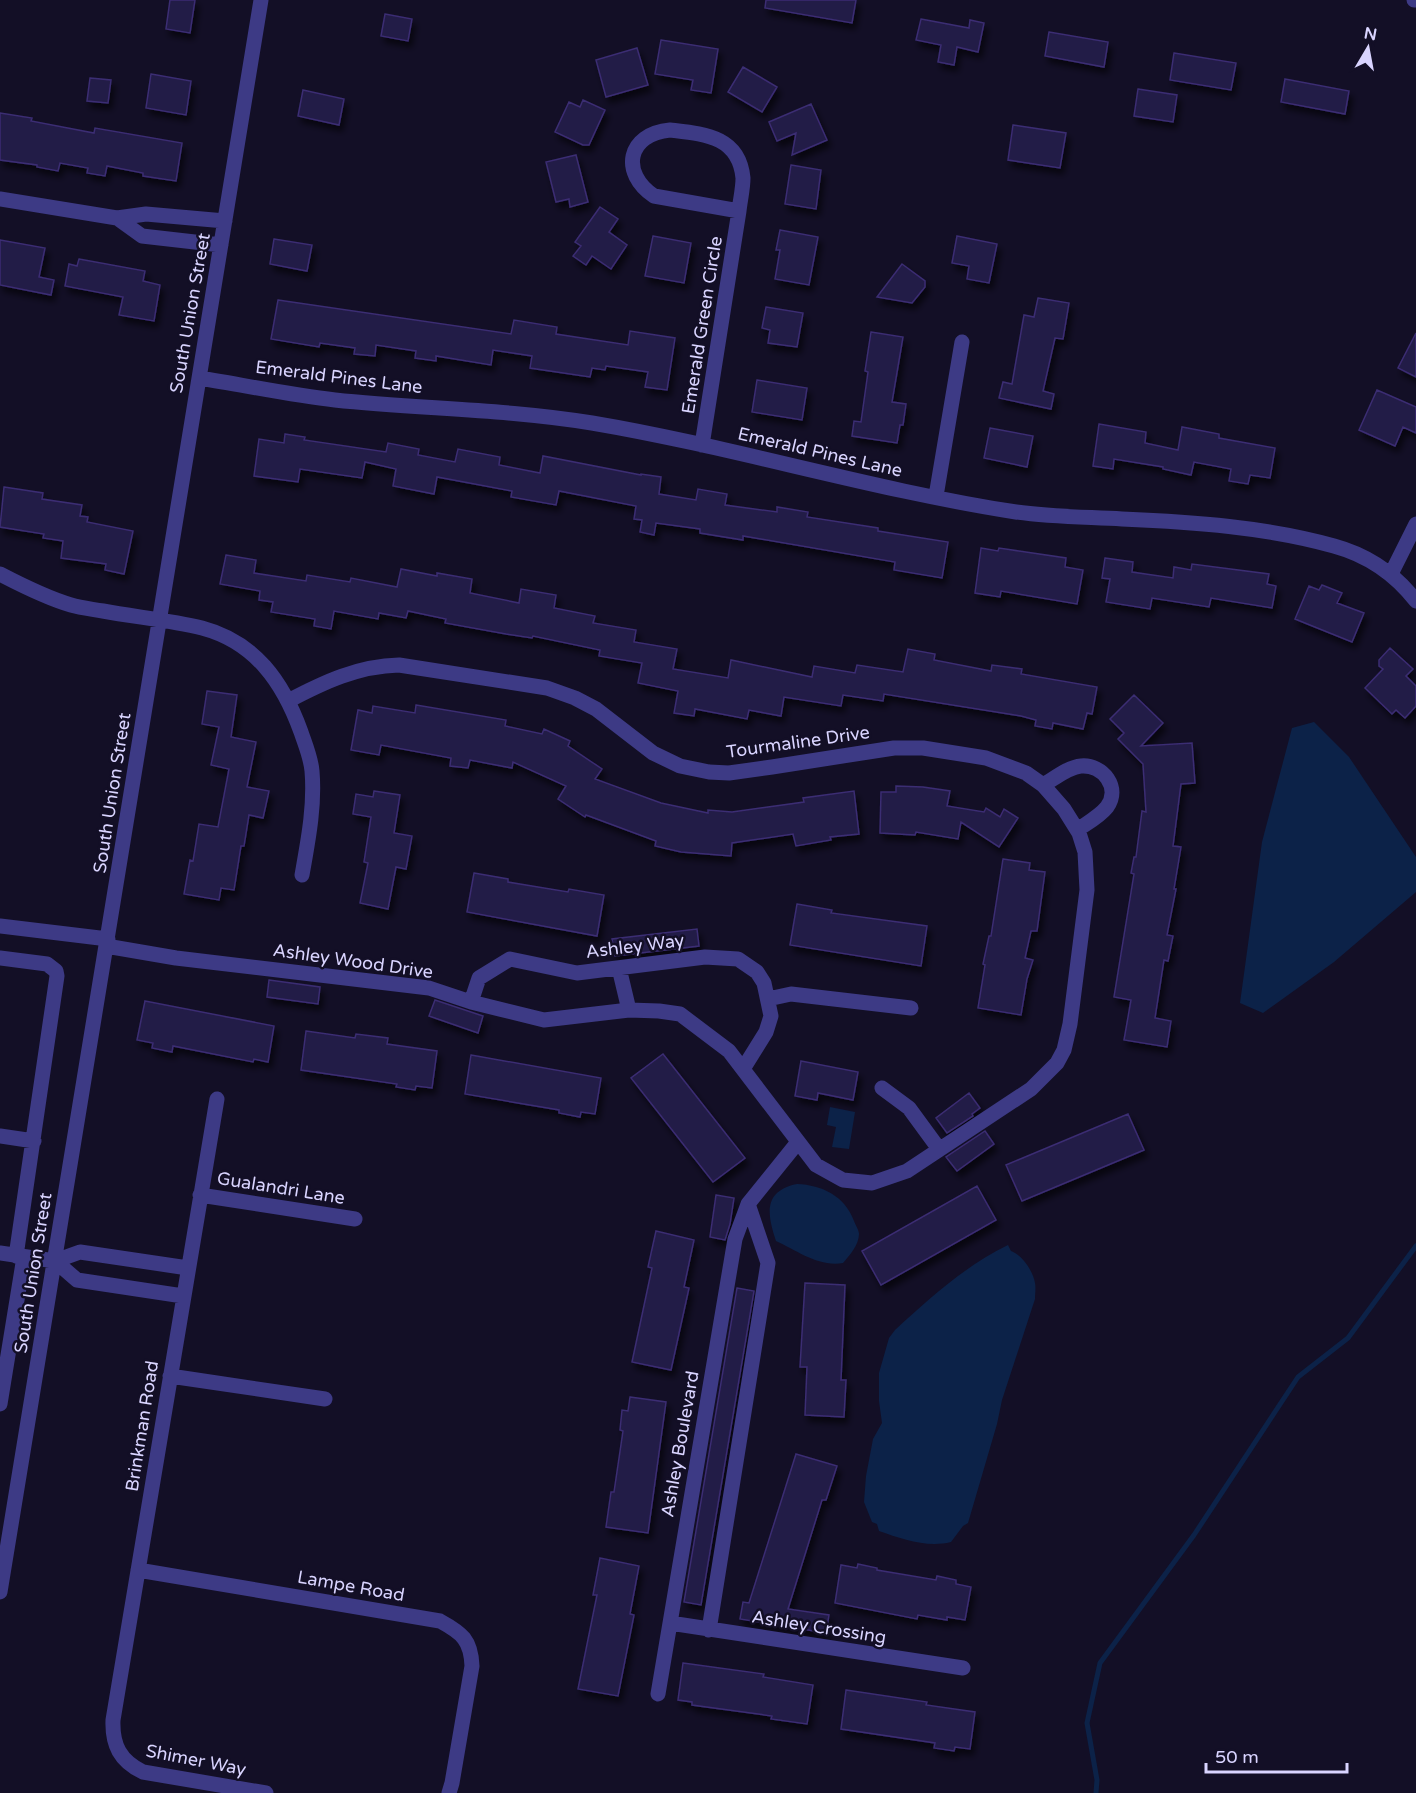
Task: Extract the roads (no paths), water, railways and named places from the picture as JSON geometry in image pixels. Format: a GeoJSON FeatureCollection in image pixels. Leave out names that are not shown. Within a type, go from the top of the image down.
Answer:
{"type":"FeatureCollection","features":[{"type":"Feature","properties":{"kind":"street","name":"South Union Street"},"geometry":{"type":"LineString","coordinates":[[0,1592],[261,0]]}},
{"type":"Feature","properties":{"kind":"street","name":"Emerald Green Circle"},"geometry":{"type":"LineString","coordinates":[[702,445],[739,211],[743,181],[741,165],[723,141],[712,136],[670,130],[649,134],[639,142],[633,159],[633,169],[637,180],[645,190],[654,196],[739,211]]}},
{"type":"Feature","properties":{"kind":"street"},"geometry":{"type":"LineString","coordinates":[[0,199],[117,218],[146,214],[225,221]]}},
{"type":"Feature","properties":{"kind":"street"},"geometry":{"type":"LineString","coordinates":[[117,218],[142,236],[221,245]]}},
{"type":"Feature","properties":{"kind":"street"},"geometry":{"type":"LineString","coordinates":[[936,496],[962,342]]}},
{"type":"Feature","properties":{"kind":"street","name":"Emerald Pines Lane"},"geometry":{"type":"LineString","coordinates":[[199,378],[334,400],[537,416],[590,423],[702,445],[864,483],[1017,512],[1234,527],[1296,537],[1354,552],[1391,574],[1416,601]]}},
{"type":"Feature","properties":{"kind":"street"},"geometry":{"type":"LineString","coordinates":[[1391,574],[1416,524]]}},
{"type":"Feature","properties":{"kind":"street"},"geometry":{"type":"LineString","coordinates":[[0,574],[72,606],[202,628],[226,636],[244,647],[275,677],[298,723],[312,769],[311,823],[302,876]]}},
{"type":"Feature","properties":{"kind":"street","name":"Tourmaline Drive"},"geometry":{"type":"LineString","coordinates":[[288,701],[320,684],[355,670],[378,665],[422,667],[547,688],[575,698],[596,709],[653,753],[680,766],[709,772],[729,773],[864,751],[923,748],[995,761],[1026,773],[1043,785],[1064,809],[1077,830],[1085,852],[1087,890],[1070,1024],[1064,1050],[1057,1064]]}},
{"type":"Feature","properties":{"kind":"street"},"geometry":{"type":"LineString","coordinates":[[1043,785],[1080,766],[1096,768],[1105,776],[1112,786],[1112,799],[1097,817],[1077,830]]}},
{"type":"Feature","properties":{"kind":"street","name":"Ashley Wood Drive"},"geometry":{"type":"LineString","coordinates":[[0,926],[188,959],[429,988],[471,1002],[543,1020],[628,1010],[681,1014],[729,1051],[816,1165],[843,1180],[872,1183],[907,1171],[1031,1089],[1057,1064]]}},
{"type":"Feature","properties":{"kind":"street","name":"Ashley Way"},"geometry":{"type":"LineString","coordinates":[[471,1002],[479,978],[510,959],[577,973],[705,957],[738,959],[756,972],[764,983],[771,1016],[766,1032],[743,1069]]}},
{"type":"Feature","properties":{"kind":"street","name":"South Union Street"},"geometry":{"type":"LineString","coordinates":[[0,958],[47,964],[52,966],[57,976],[0,1404]]}},
{"type":"Feature","properties":{"kind":"street"},"geometry":{"type":"LineString","coordinates":[[619,968],[628,1010]]}},
{"type":"Feature","properties":{"kind":"street"},"geometry":{"type":"LineString","coordinates":[[768,999],[791,994],[911,1008]]}},
{"type":"Feature","properties":{"kind":"street"},"geometry":{"type":"LineString","coordinates":[[882,1088],[909,1108],[939,1149]]}},
{"type":"Feature","properties":{"kind":"street","name":"Brinkman Road"},"geometry":{"type":"LineString","coordinates":[[122,1757],[116,1747],[113,1720],[217,1099]]}},
{"type":"Feature","properties":{"kind":"street"},"geometry":{"type":"LineString","coordinates":[[0,1136],[34,1141]]}},
{"type":"Feature","properties":{"kind":"street","name":"Ashley Boulevard"},"geometry":{"type":"LineString","coordinates":[[658,1694],[735,1239],[748,1204],[798,1142]]}},
{"type":"Feature","properties":{"kind":"street","name":"Gualandri Lane"},"geometry":{"type":"LineString","coordinates":[[200,1195],[355,1219]]}},
{"type":"Feature","properties":{"kind":"street"},"geometry":{"type":"LineString","coordinates":[[710,1630],[768,1263],[748,1204]]}},
{"type":"Feature","properties":{"kind":"street"},"geometry":{"type":"LineString","coordinates":[[55,1262],[80,1252],[188,1268]]}},
{"type":"Feature","properties":{"kind":"street"},"geometry":{"type":"LineString","coordinates":[[0,1253],[55,1262],[77,1280],[183,1296]]}},
{"type":"Feature","properties":{"kind":"street"},"geometry":{"type":"LineString","coordinates":[[170,1376],[325,1399]]}},
{"type":"Feature","properties":{"kind":"street","name":"Lampe Road"},"geometry":{"type":"LineString","coordinates":[[138,1570],[440,1621],[454,1628],[465,1638],[472,1652],[472,1666],[449,1793]]}},
{"type":"Feature","properties":{"kind":"street","name":"Ashley Crossing"},"geometry":{"type":"LineString","coordinates":[[670,1623],[963,1668]]}},
{"type":"Feature","properties":{"kind":"street","name":"Shimer Way"},"geometry":{"type":"LineString","coordinates":[[122,1757],[143,1773],[266,1793]]}},
{"type":"Feature","properties":{"kind":"water"},"geometry":{"type":"Polygon","coordinates":[[[1314,722],[1349,757],[1416,857],[1416,892],[1334,962],[1263,1013],[1240,1003],[1262,842],[1292,728],[1314,722]]]}},
{"type":"Feature","properties":{"kind":"water"},"geometry":{"type":"Polygon","coordinates":[[[830,1107],[855,1112],[849,1149],[832,1147],[836,1127],[827,1125],[830,1107]]]}},
{"type":"Feature","properties":{"kind":"water"},"geometry":{"type":"Polygon","coordinates":[[[797,1184],[815,1187],[832,1194],[850,1212],[859,1238],[843,1263],[825,1263],[776,1241],[771,1222],[770,1205],[778,1192],[797,1184]]]}},
{"type":"Feature","properties":{"kind":"water"},"geometry":{"type":"Polygon","coordinates":[[[1008,1245],[1011,1251],[1023,1260],[1034,1278],[1035,1299],[1002,1400],[968,1523],[951,1542],[942,1544],[915,1542],[879,1531],[877,1524],[872,1522],[864,1502],[873,1439],[882,1423],[879,1373],[889,1338],[948,1283],[992,1253],[1008,1245]]]}},
{"type":"Feature","properties":{"kind":"waterway"},"geometry":{"type":"LineString","coordinates":[[1096,1793],[1097,1780],[1087,1723],[1100,1663],[1194,1535],[1298,1377],[1348,1338],[1416,1246]]}}]}
